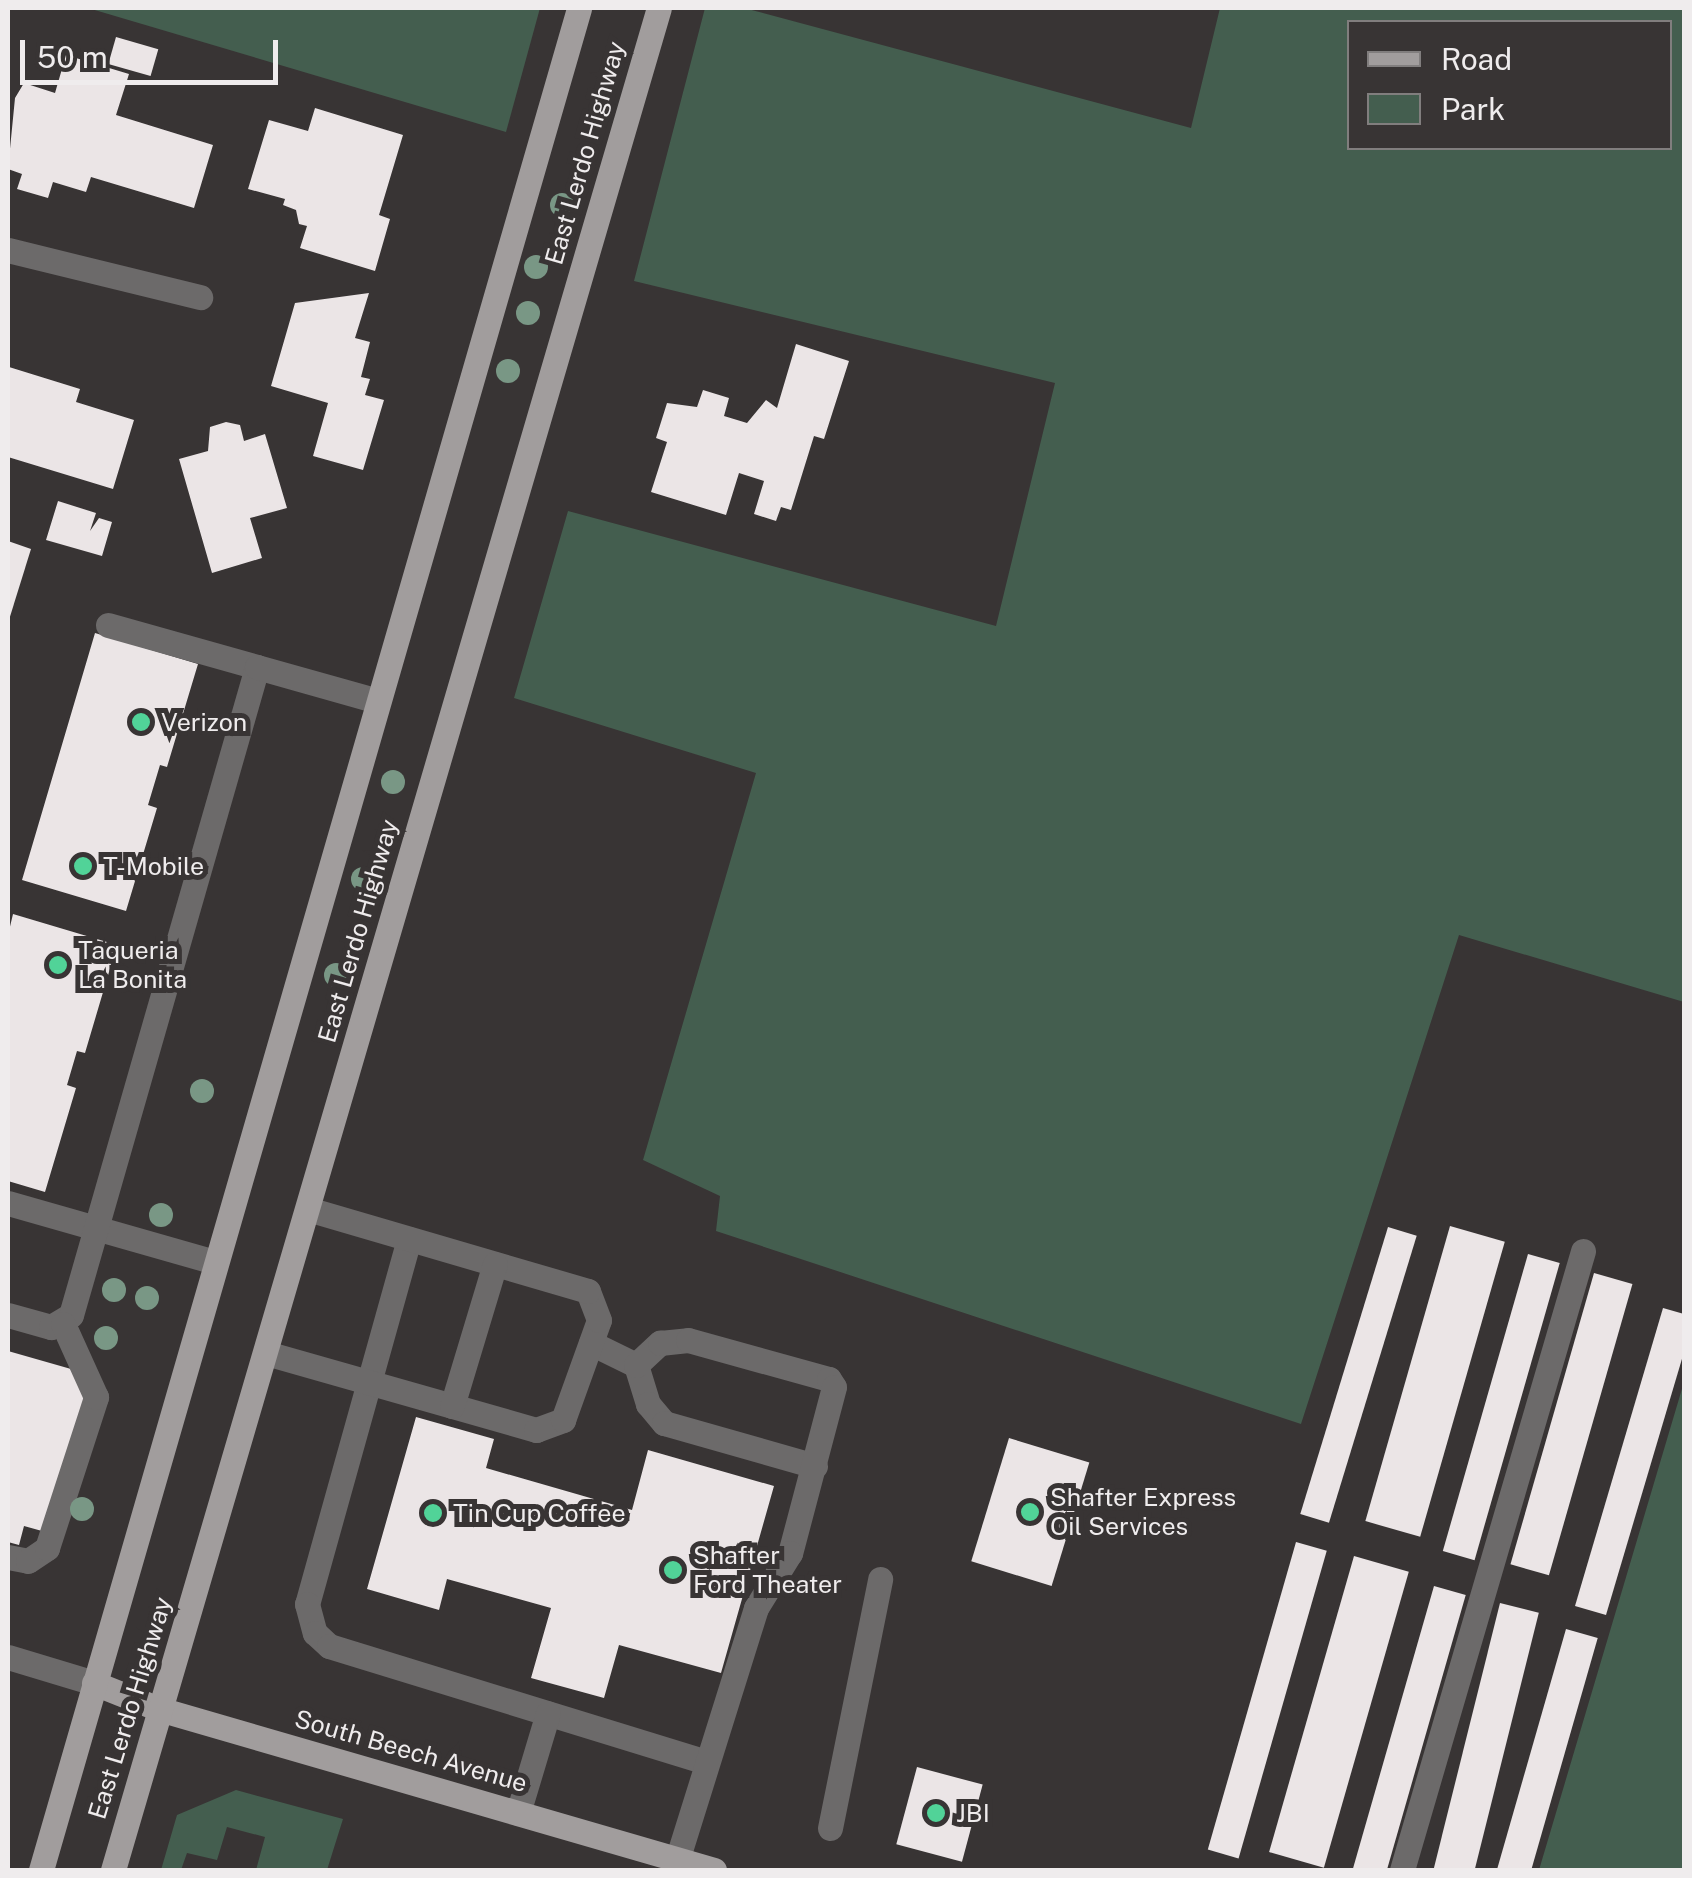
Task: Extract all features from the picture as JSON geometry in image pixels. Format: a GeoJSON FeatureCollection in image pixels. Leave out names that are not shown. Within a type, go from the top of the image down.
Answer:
{"type":"FeatureCollection","features":[{"type":"Feature","properties":{"kind":"main road","name":"East Lerdo Highway"},"geometry":{"type":"LineString","coordinates":[[41,1870],[580,8]]}},
{"type":"Feature","properties":{"kind":"main road","name":"East Lerdo Highway"},"geometry":{"type":"LineString","coordinates":[[113,1870],[659,8]]}},
{"type":"Feature","properties":{"kind":"main road","name":"South Beech Avenue"},"geometry":{"type":"LineString","coordinates":[[94,1684],[160,1709],[714,1870]]}},
{"type":"Feature","properties":{"kind":"street"},"geometry":{"type":"LineString","coordinates":[[8,250],[200,297]]}},
{"type":"Feature","properties":{"kind":"street"},"geometry":{"type":"LineString","coordinates":[[108,625],[378,700]]}},
{"type":"Feature","properties":{"kind":"street"},"geometry":{"type":"LineString","coordinates":[[8,1557],[28,1561],[47,1548],[96,1398],[63,1324],[96,1228],[257,667]]}},
{"type":"Feature","properties":{"kind":"street"},"geometry":{"type":"LineString","coordinates":[[8,1203],[215,1262]]}},
{"type":"Feature","properties":{"kind":"street"},"geometry":{"type":"LineString","coordinates":[[266,1353],[536,1430],[563,1420],[599,1320],[588,1291],[308,1209]]}},
{"type":"Feature","properties":{"kind":"street"},"geometry":{"type":"LineString","coordinates":[[409,1239],[364,1381],[307,1604],[315,1633],[329,1646],[705,1762]]}},
{"type":"Feature","properties":{"kind":"street"},"geometry":{"type":"LineString","coordinates":[[1402,1870],[1583,1251]]}},
{"type":"Feature","properties":{"kind":"street"},"geometry":{"type":"LineString","coordinates":[[452,1406],[496,1264]]}},
{"type":"Feature","properties":{"kind":"street"},"geometry":{"type":"LineString","coordinates":[[8,1315],[51,1328],[63,1324]]}},
{"type":"Feature","properties":{"kind":"street"},"geometry":{"type":"LineString","coordinates":[[636,1365],[660,1343],[688,1340],[829,1379],[834,1387],[790,1552],[756,1608],[676,1860]]}},
{"type":"Feature","properties":{"kind":"street"},"geometry":{"type":"LineString","coordinates":[[590,1344],[636,1365],[648,1404],[664,1422],[815,1466]]}},
{"type":"Feature","properties":{"kind":"street"},"geometry":{"type":"LineString","coordinates":[[830,1828],[880,1579]]}},
{"type":"Feature","properties":{"kind":"street"},"geometry":{"type":"LineString","coordinates":[[8,1656],[94,1684]]}},
{"type":"Feature","properties":{"kind":"street"},"geometry":{"type":"LineString","coordinates":[[518,1813],[548,1714]]}},
{"type":"Feature","properties":{"kind":"green space"},"geometry":{"type":"Polygon","coordinates":[[[88,8],[540,8],[506,132],[88,8]]]}},
{"type":"Feature","properties":{"kind":"green space"},"geometry":{"type":"Polygon","coordinates":[[[705,8],[744,8],[1191,128],[1220,8],[1684,8],[1684,1002],[1459,935],[1301,1424],[716,1231],[720,1196],[643,1160],[756,773],[514,698],[568,511],[996,626],[1055,383],[634,281],[705,8]]]}},
{"type":"Feature","properties":{"kind":"green space"},"geometry":{"type":"Polygon","coordinates":[[[1684,1382],[1684,1870],[1539,1870],[1684,1382]]]}},
{"type":"Feature","properties":{"kind":"green space"},"geometry":{"type":"Polygon","coordinates":[[[236,1790],[343,1819],[327,1870],[256,1870],[265,1837],[227,1827],[217,1860],[187,1853],[181,1870],[161,1870],[177,1815],[236,1790]]]}},
{"type":"Feature","properties":{"kind":"building"},"geometry":{"type":"Polygon","coordinates":[[[116,37],[158,49],[151,76],[108,64],[116,37]]]}},
{"type":"Feature","properties":{"kind":"building"},"geometry":{"type":"Polygon","coordinates":[[[66,55],[129,74],[116,115],[213,145],[194,208],[91,177],[86,192],[53,182],[48,198],[17,189],[22,174],[8,169],[15,98],[24,83],[55,93],[66,55]]]}},
{"type":"Feature","properties":{"kind":"building"},"geometry":{"type":"Polygon","coordinates":[[[315,108],[403,135],[379,215],[390,219],[375,271],[300,248],[307,226],[299,224],[296,210],[283,205],[285,199],[248,189],[269,120],[308,131],[315,108]]]}},
{"type":"Feature","properties":{"kind":"building"},"geometry":{"type":"Polygon","coordinates":[[[369,293],[355,338],[370,342],[361,377],[370,379],[365,395],[384,400],[363,470],[313,456],[328,403],[271,386],[295,303],[369,293]]]}},
{"type":"Feature","properties":{"kind":"building"},"geometry":{"type":"Polygon","coordinates":[[[796,344],[849,361],[824,439],[814,436],[791,510],[781,507],[776,521],[754,514],[764,481],[739,473],[726,515],[651,492],[667,442],[656,438],[667,403],[697,407],[703,390],[729,398],[724,416],[747,423],[766,400],[777,408],[796,344]]]}},
{"type":"Feature","properties":{"kind":"building"},"geometry":{"type":"Polygon","coordinates":[[[9,367],[80,389],[76,402],[134,420],[113,489],[8,457],[9,367]]]}},
{"type":"Feature","properties":{"kind":"building"},"geometry":{"type":"Polygon","coordinates":[[[226,422],[240,425],[244,441],[265,434],[287,508],[250,518],[262,558],[212,573],[179,459],[208,451],[210,427],[226,422]]]}},
{"type":"Feature","properties":{"kind":"building"},"geometry":{"type":"Polygon","coordinates":[[[58,501],[96,513],[90,531],[99,518],[112,522],[102,556],[46,540],[58,501]]]}},
{"type":"Feature","properties":{"kind":"building"},"geometry":{"type":"Polygon","coordinates":[[[8,541],[31,549],[8,623],[8,541]]]}},
{"type":"Feature","properties":{"kind":"building"},"geometry":{"type":"Polygon","coordinates":[[[95,633],[198,664],[167,767],[160,765],[148,805],[157,808],[126,911],[22,880],[95,633]]]}},
{"type":"Feature","properties":{"kind":"building"},"geometry":{"type":"Polygon","coordinates":[[[13,914],[117,945],[85,1053],[77,1051],[67,1085],[76,1088],[45,1192],[8,1181],[8,935],[13,914]]]}},
{"type":"Feature","properties":{"kind":"building"},"geometry":{"type":"Polygon","coordinates":[[[1450,1226],[1505,1242],[1420,1537],[1365,1521],[1450,1226]]]}},
{"type":"Feature","properties":{"kind":"building"},"geometry":{"type":"Polygon","coordinates":[[[1388,1227],[1417,1236],[1329,1523],[1300,1514],[1388,1227]]]}},
{"type":"Feature","properties":{"kind":"building"},"geometry":{"type":"Polygon","coordinates":[[[1528,1254],[1560,1263],[1475,1560],[1443,1551],[1528,1254]]]}},
{"type":"Feature","properties":{"kind":"building"},"geometry":{"type":"Polygon","coordinates":[[[1594,1273],[1632,1284],[1549,1575],[1510,1564],[1594,1273]]]}},
{"type":"Feature","properties":{"kind":"building"},"geometry":{"type":"Polygon","coordinates":[[[1663,1308],[1684,1314],[1684,1352],[1606,1615],[1575,1606],[1663,1308]]]}},
{"type":"Feature","properties":{"kind":"building"},"geometry":{"type":"Polygon","coordinates":[[[8,1351],[85,1373],[91,1381],[42,1531],[24,1526],[19,1545],[8,1542],[8,1351]]]}},
{"type":"Feature","properties":{"kind":"building"},"geometry":{"type":"Polygon","coordinates":[[[416,1417],[494,1439],[486,1468],[632,1510],[648,1450],[774,1486],[721,1673],[619,1645],[604,1698],[531,1678],[551,1608],[447,1579],[439,1610],[367,1589],[416,1417]]]}},
{"type":"Feature","properties":{"kind":"building","name":"Shafter Express Oil Services"},"geometry":{"type":"Polygon","coordinates":[[[1009,1438],[1089,1463],[1052,1586],[971,1561],[1009,1438]]]}},
{"type":"Feature","properties":{"kind":"building"},"geometry":{"type":"Polygon","coordinates":[[[1296,1542],[1327,1551],[1239,1858],[1208,1850],[1296,1542]]]}},
{"type":"Feature","properties":{"kind":"building"},"geometry":{"type":"Polygon","coordinates":[[[1354,1556],[1409,1572],[1324,1868],[1269,1852],[1354,1556]]]}},
{"type":"Feature","properties":{"kind":"building"},"geometry":{"type":"Polygon","coordinates":[[[1434,1586],[1466,1595],[1387,1870],[1353,1870],[1434,1586]]]}},
{"type":"Feature","properties":{"kind":"building"},"geometry":{"type":"Polygon","coordinates":[[[1500,1603],[1539,1613],[1475,1870],[1433,1870],[1500,1603]]]}},
{"type":"Feature","properties":{"kind":"building"},"geometry":{"type":"Polygon","coordinates":[[[1566,1629],[1598,1638],[1531,1870],[1497,1870],[1566,1629]]]}},
{"type":"Feature","properties":{"kind":"building"},"geometry":{"type":"Polygon","coordinates":[[[917,1767],[983,1785],[962,1862],[896,1844],[917,1767]]]}},
{"type":"Feature","properties":{"kind":"place","name":"Verizon"},"geometry":{"type":"Point","coordinates":[141,722]}},
{"type":"Feature","properties":{"kind":"place","name":"T-Mobile"},"geometry":{"type":"Point","coordinates":[83,866]}},
{"type":"Feature","properties":{"kind":"place","name":"Taqueria La Bonita"},"geometry":{"type":"Point","coordinates":[58,965]}},
{"type":"Feature","properties":{"kind":"place","name":"Shafter Express Oil Services"},"geometry":{"type":"Point","coordinates":[1030,1512]}},
{"type":"Feature","properties":{"kind":"place","name":"Tin Cup Coffee"},"geometry":{"type":"Point","coordinates":[433,1513]}},
{"type":"Feature","properties":{"kind":"place","name":"Shafter Ford Theater"},"geometry":{"type":"Point","coordinates":[673,1570]}},
{"type":"Feature","properties":{"kind":"place","name":"JBI"},"geometry":{"type":"Point","coordinates":[936,1813]}}]}
